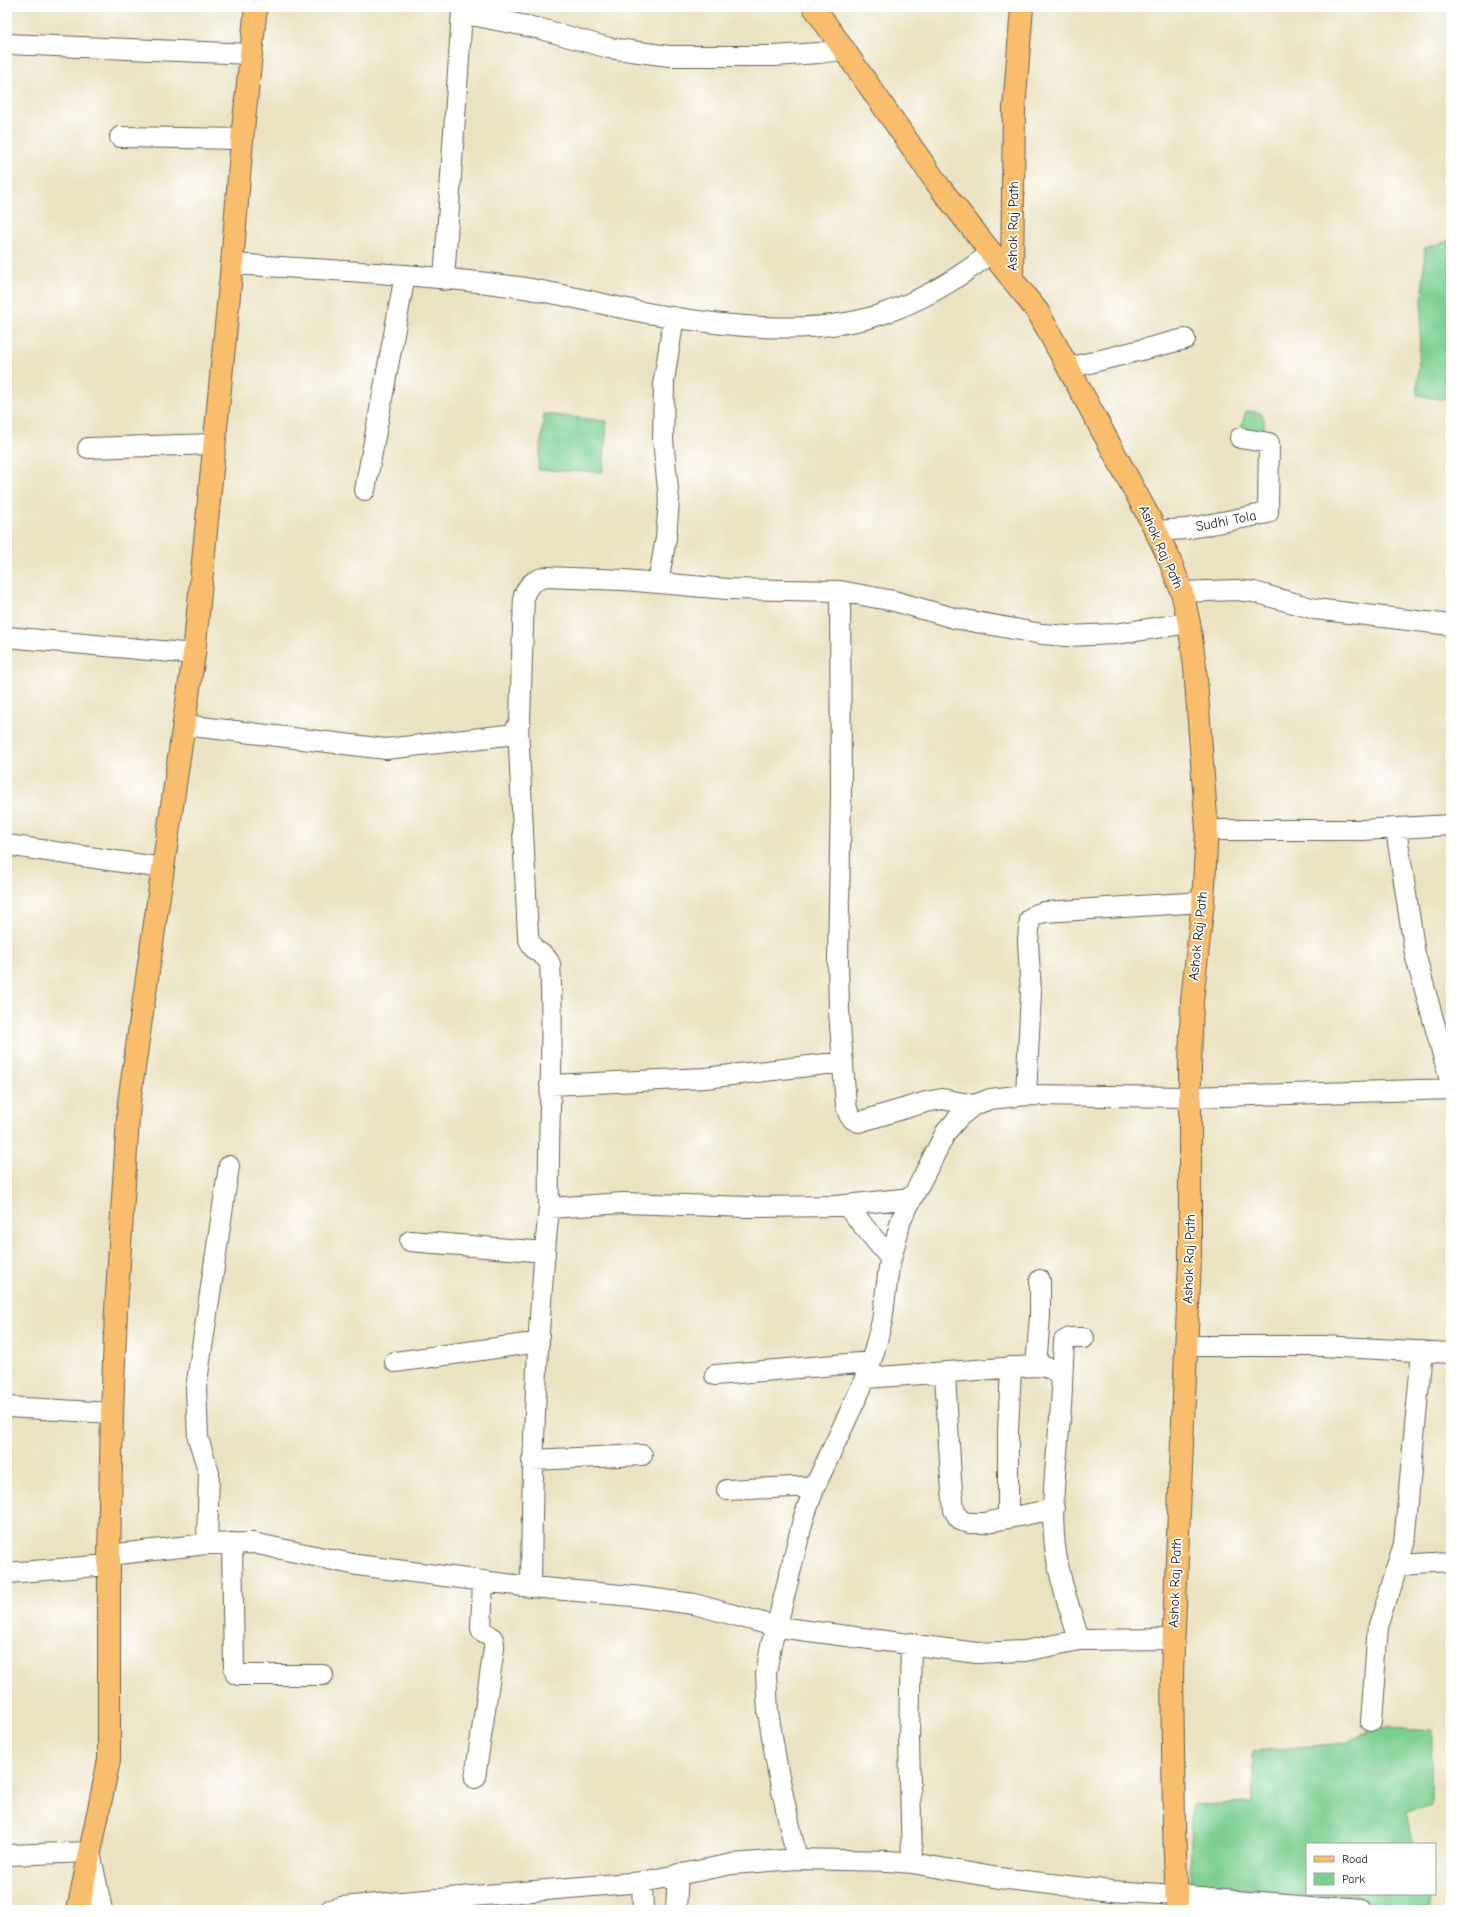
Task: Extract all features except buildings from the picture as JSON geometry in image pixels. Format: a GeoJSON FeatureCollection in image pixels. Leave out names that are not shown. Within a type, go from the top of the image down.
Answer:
{"type":"FeatureCollection","features":[{"type":"Feature","properties":{"kind":"main road"},"geometry":{"type":"LineString","coordinates":[[78,1910],[109,1760],[109,1560],[112,1413],[116,1310],[129,1102],[194,654],[232,264],[242,139],[256,7]]}},
{"type":"Feature","properties":{"kind":"main road"},"geometry":{"type":"LineString","coordinates":[[814,7],[845,49],[941,189],[1012,276]]}},
{"type":"Feature","properties":{"kind":"main road","name":"Ashok Raj Path"},"geometry":{"type":"LineString","coordinates":[[1022,7],[1014,110],[1012,276],[1038,312],[1168,556],[1182,592],[1189,624],[1196,674],[1207,830],[1203,902],[1192,1000],[1190,1097],[1190,1260],[1173,1639],[1176,1902]]}},
{"type":"Feature","properties":{"kind":"street"},"geometry":{"type":"LineString","coordinates":[[444,280],[462,13],[541,29],[609,48],[669,56],[774,56],[819,53],[845,49]]}},
{"type":"Feature","properties":{"kind":"street"},"geometry":{"type":"LineString","coordinates":[[7,44],[251,54]]}},
{"type":"Feature","properties":{"kind":"street"},"geometry":{"type":"LineString","coordinates":[[120,137],[242,139]]}},
{"type":"Feature","properties":{"kind":"street"},"geometry":{"type":"LineString","coordinates":[[232,264],[405,276],[538,290],[641,312],[768,328],[836,325],[879,315],[922,297],[972,268],[992,252]]}},
{"type":"Feature","properties":{"kind":"street"},"geometry":{"type":"LineString","coordinates":[[365,490],[405,276]]}},
{"type":"Feature","properties":{"kind":"street"},"geometry":{"type":"LineString","coordinates":[[658,583],[666,538],[669,500],[663,440],[664,380],[674,316]]}},
{"type":"Feature","properties":{"kind":"street"},"geometry":{"type":"LineString","coordinates":[[1069,368],[1185,339]]}},
{"type":"Feature","properties":{"kind":"street","name":"Sudhi Tola"},"geometry":{"type":"LineString","coordinates":[[1155,531],[1186,529],[1268,513],[1269,443],[1240,438]]}},
{"type":"Feature","properties":{"kind":"street"},"geometry":{"type":"LineString","coordinates":[[88,448],[214,444]]}},
{"type":"Feature","properties":{"kind":"street"},"geometry":{"type":"LineString","coordinates":[[531,1587],[532,1460],[544,1252],[549,1208],[548,1152],[550,1085],[550,964],[548,959],[533,950],[528,936],[518,726],[521,710],[523,606],[524,595],[528,586],[536,580],[546,577],[658,583],[727,589],[840,591],[894,601],[954,618],[1048,634],[1089,636],[1189,624]]}},
{"type":"Feature","properties":{"kind":"street"},"geometry":{"type":"LineString","coordinates":[[1182,592],[1236,590],[1254,592],[1322,610],[1451,625]]}},
{"type":"Feature","properties":{"kind":"street"},"geometry":{"type":"LineString","coordinates":[[840,591],[842,795],[838,960],[843,1062],[848,1114],[852,1119],[859,1122],[934,1100],[942,1099],[974,1105]]}},
{"type":"Feature","properties":{"kind":"street"},"geometry":{"type":"LineString","coordinates":[[7,637],[194,654]]}},
{"type":"Feature","properties":{"kind":"street"},"geometry":{"type":"LineString","coordinates":[[184,725],[386,749],[496,737],[514,732],[518,726]]}},
{"type":"Feature","properties":{"kind":"street"},"geometry":{"type":"LineString","coordinates":[[1207,830],[1293,831],[1396,829],[1451,825]]}},
{"type":"Feature","properties":{"kind":"street"},"geometry":{"type":"LineString","coordinates":[[1396,829],[1416,954],[1451,1084]]}},
{"type":"Feature","properties":{"kind":"street"},"geometry":{"type":"LineString","coordinates":[[7,846],[163,868]]}},
{"type":"Feature","properties":{"kind":"street"},"geometry":{"type":"LineString","coordinates":[[1026,1095],[1031,993],[1028,941],[1030,919],[1035,915],[1044,912],[1203,902]]}},
{"type":"Feature","properties":{"kind":"street"},"geometry":{"type":"LineString","coordinates":[[550,1085],[705,1078],[843,1062]]}},
{"type":"Feature","properties":{"kind":"street"},"geometry":{"type":"LineString","coordinates":[[797,1859],[778,1772],[766,1690],[769,1656],[793,1555],[803,1520],[815,1486],[868,1370],[882,1321],[891,1259],[901,1220],[946,1132],[958,1117],[974,1105],[990,1099],[1026,1095],[1190,1097],[1451,1089]]}},
{"type":"Feature","properties":{"kind":"street"},"geometry":{"type":"LineString","coordinates":[[207,1544],[209,1473],[198,1438],[196,1388],[230,1166]]}},
{"type":"Feature","properties":{"kind":"street"},"geometry":{"type":"LineString","coordinates":[[549,1208],[623,1203],[748,1207],[846,1206],[911,1198]]}},
{"type":"Feature","properties":{"kind":"street"},"geometry":{"type":"LineString","coordinates":[[846,1206],[891,1259]]}},
{"type":"Feature","properties":{"kind":"street"},"geometry":{"type":"LineString","coordinates":[[410,1241],[544,1252]]}},
{"type":"Feature","properties":{"kind":"street"},"geometry":{"type":"LineString","coordinates":[[1036,1366],[1040,1316],[1040,1280]]}},
{"type":"Feature","properties":{"kind":"street"},"geometry":{"type":"LineString","coordinates":[[1079,1640],[1059,1570],[1055,1547],[1054,1509],[1064,1341],[1070,1338],[1084,1338]]}},
{"type":"Feature","properties":{"kind":"street"},"geometry":{"type":"LineString","coordinates":[[395,1362],[539,1342]]}},
{"type":"Feature","properties":{"kind":"street"},"geometry":{"type":"LineString","coordinates":[[1185,1346],[1323,1346],[1451,1353]]}},
{"type":"Feature","properties":{"kind":"street"},"geometry":{"type":"LineString","coordinates":[[1371,1722],[1378,1626],[1404,1544],[1422,1351]]}},
{"type":"Feature","properties":{"kind":"street"},"geometry":{"type":"LineString","coordinates":[[715,1375],[868,1370],[945,1373],[1045,1366],[1055,1370],[1062,1382]]}},
{"type":"Feature","properties":{"kind":"street"},"geometry":{"type":"LineString","coordinates":[[1008,1518],[1008,1431],[1011,1368]]}},
{"type":"Feature","properties":{"kind":"street"},"geometry":{"type":"LineString","coordinates":[[945,1373],[954,1510],[962,1521],[969,1523],[983,1523],[1054,1509]]}},
{"type":"Feature","properties":{"kind":"street"},"geometry":{"type":"LineString","coordinates":[[7,1407],[112,1413]]}},
{"type":"Feature","properties":{"kind":"street"},"geometry":{"type":"LineString","coordinates":[[532,1460],[642,1455]]}},
{"type":"Feature","properties":{"kind":"street"},"geometry":{"type":"LineString","coordinates":[[726,1490],[815,1486]]}},
{"type":"Feature","properties":{"kind":"street"},"geometry":{"type":"LineString","coordinates":[[232,1543],[234,1666],[236,1674],[323,1675]]}},
{"type":"Feature","properties":{"kind":"street"},"geometry":{"type":"LineString","coordinates":[[7,1573],[109,1560],[207,1544],[253,1543],[357,1565],[531,1587],[633,1596],[694,1604],[776,1626],[977,1653],[1025,1651],[1079,1640],[1173,1639]]}},
{"type":"Feature","properties":{"kind":"street"},"geometry":{"type":"LineString","coordinates":[[1398,1565],[1451,1562]]}},
{"type":"Feature","properties":{"kind":"street"},"geometry":{"type":"LineString","coordinates":[[476,1778],[494,1648],[492,1636],[482,1631],[481,1628],[483,1581]]}},
{"type":"Feature","properties":{"kind":"street"},"geometry":{"type":"LineString","coordinates":[[911,1643],[909,1740],[912,1863]]}},
{"type":"Feature","properties":{"kind":"street"},"geometry":{"type":"LineString","coordinates":[[7,1855],[90,1852],[102,1910]]}},
{"type":"Feature","properties":{"kind":"street"},"geometry":{"type":"LineString","coordinates":[[330,1910],[341,1907],[642,1882],[732,1864],[797,1859],[867,1860],[912,1863],[1030,1882],[1112,1891],[1176,1902],[1361,1910]]}},
{"type":"Feature","properties":{"kind":"street"},"geometry":{"type":"LineString","coordinates":[[676,1910],[678,1874]]}},
{"type":"Feature","properties":{"kind":"street"},"geometry":{"type":"LineString","coordinates":[[642,1882],[643,1910]]}},
{"type":"Feature","properties":{"kind":"green space"},"geometry":{"type":"Polygon","coordinates":[[[587,7],[687,7],[687,10],[587,7]]]}},
{"type":"Feature","properties":{"kind":"green space"},"geometry":{"type":"Polygon","coordinates":[[[1451,240],[1451,401],[1417,395],[1425,248],[1451,240]]]}},
{"type":"Feature","properties":{"kind":"green space"},"geometry":{"type":"Polygon","coordinates":[[[1246,411],[1261,413],[1264,419],[1264,439],[1242,435],[1242,425],[1246,411]]]}},
{"type":"Feature","properties":{"kind":"green space"},"geometry":{"type":"Polygon","coordinates":[[[544,414],[607,421],[603,472],[538,470],[544,414]]]}},
{"type":"Feature","properties":{"kind":"green space"},"geometry":{"type":"Polygon","coordinates":[[[1378,1727],[1432,1731],[1431,1804],[1406,1812],[1412,1842],[1416,1843],[1306,1843],[1306,1895],[1430,1895],[1430,1910],[1190,1885],[1192,1805],[1253,1803],[1253,1751],[1345,1743],[1378,1727]]]}}]}
